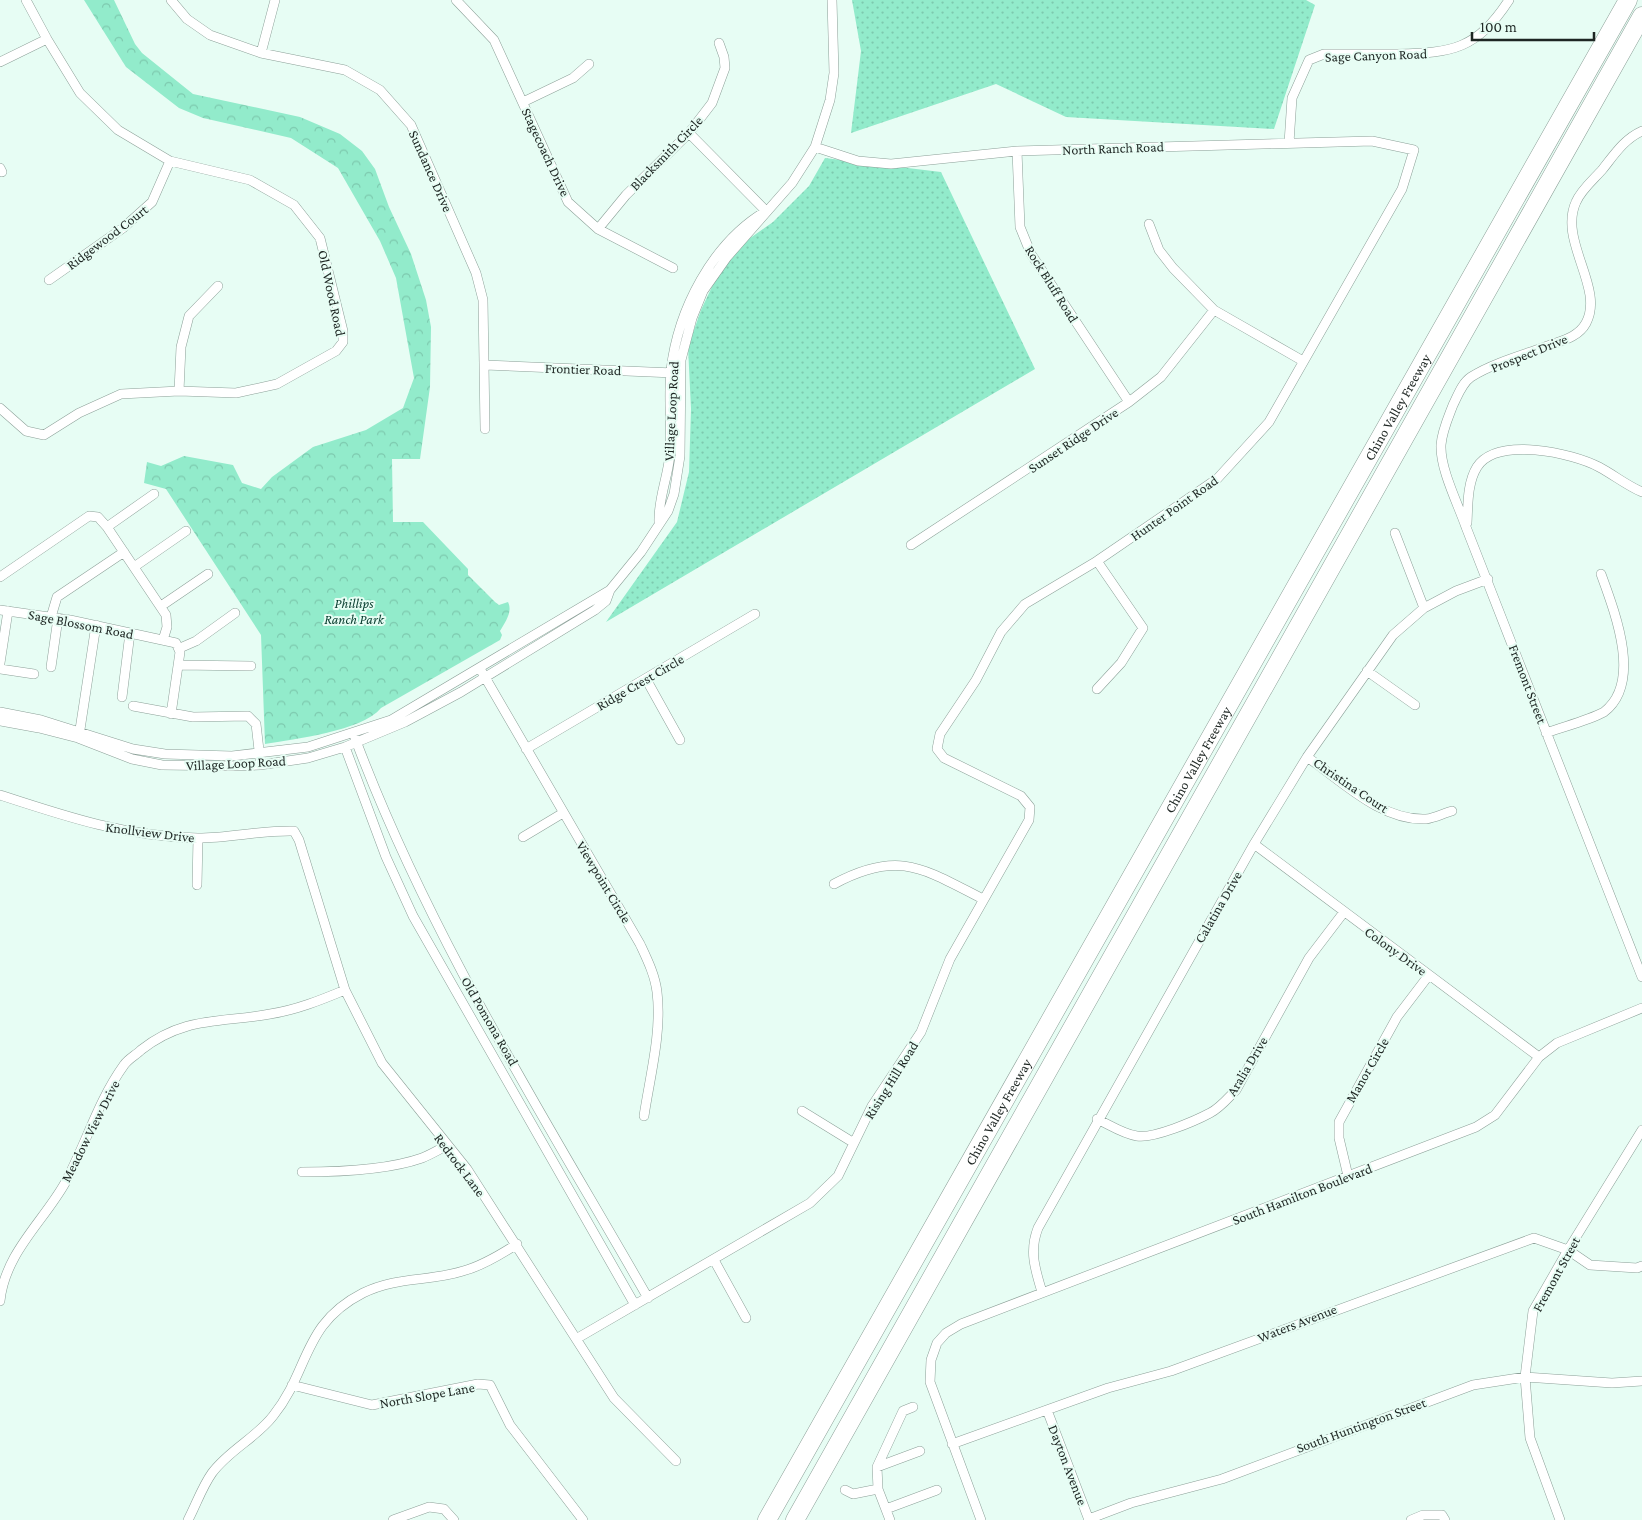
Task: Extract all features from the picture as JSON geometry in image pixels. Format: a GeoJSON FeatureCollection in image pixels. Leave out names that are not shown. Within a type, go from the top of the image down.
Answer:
{"type":"FeatureCollection","features":[{"type":"Feature","properties":{"kind":"highway","name":"Chino Valley Freeway"},"geometry":{"type":"LineString","coordinates":[[766,1520],[1628,0]]}},
{"type":"Feature","properties":{"kind":"highway","name":"Chino Valley Freeway"},"geometry":{"type":"LineString","coordinates":[[795,1520],[1642,16]]}},
{"type":"Feature","properties":{"kind":"street","name":"Old Wood Road"},"geometry":{"type":"LineString","coordinates":[[26,0],[80,93],[118,130],[170,161],[250,180],[294,205],[320,238],[343,332],[343,342],[336,351],[277,384],[236,394],[179,391]]}},
{"type":"Feature","properties":{"kind":"street","name":"Sundance Drive"},"geometry":{"type":"LineString","coordinates":[[171,0],[187,19],[210,35],[261,53],[344,70],[380,90],[411,125],[476,273],[483,300],[484,429]]}},
{"type":"Feature","properties":{"kind":"street"},"geometry":{"type":"LineString","coordinates":[[261,53],[275,0]]}},
{"type":"Feature","properties":{"kind":"street","name":"Stagecoach Drive"},"geometry":{"type":"LineString","coordinates":[[456,0],[494,40],[568,202],[598,228],[673,268]]}},
{"type":"Feature","properties":{"kind":"street","name":"Village Loop Road"},"geometry":{"type":"LineString","coordinates":[[0,712],[41,720],[132,759],[162,765],[260,765],[308,758],[357,743],[405,722],[485,677],[595,610],[606,601],[610,590],[641,552],[668,511],[680,456],[680,374],[684,343],[703,291],[716,270],[760,222],[766,211],[792,183],[814,147],[830,100],[834,72],[832,0]]}},
{"type":"Feature","properties":{"kind":"street","name":"Sage Canyon Road"},"geometry":{"type":"LineString","coordinates":[[1289,143],[1292,98],[1309,60],[1324,54],[1438,53],[1463,46],[1480,35],[1496,19],[1508,0]]}},
{"type":"Feature","properties":{"kind":"street"},"geometry":{"type":"LineString","coordinates":[[0,62],[47,39]]}},
{"type":"Feature","properties":{"kind":"street","name":"Blacksmith Circle"},"geometry":{"type":"LineString","coordinates":[[598,228],[626,195],[689,133],[712,103],[722,77],[724,57],[719,43]]}},
{"type":"Feature","properties":{"kind":"street"},"geometry":{"type":"LineString","coordinates":[[522,102],[573,78],[589,64]]}},
{"type":"Feature","properties":{"kind":"street","name":"Prospect Drive"},"geometry":{"type":"LineString","coordinates":[[1460,389],[1470,377],[1580,332],[1587,322],[1590,308],[1588,289],[1571,228],[1576,201],[1623,143],[1642,131]]}},
{"type":"Feature","properties":{"kind":"street"},"geometry":{"type":"LineString","coordinates":[[689,133],[766,211]]}},
{"type":"Feature","properties":{"kind":"street","name":"North Ranch Road"},"geometry":{"type":"LineString","coordinates":[[814,147],[858,161],[891,164],[1017,151],[1289,143],[1372,141],[1414,150]]}},
{"type":"Feature","properties":{"kind":"street","name":"Hunter Point Road"},"geometry":{"type":"LineString","coordinates":[[937,749],[940,734],[976,680],[1001,632],[1025,604],[1097,561],[1217,479],[1269,422],[1402,189],[1414,150]]}},
{"type":"Feature","properties":{"kind":"street","name":"Rock Bluff Road"},"geometry":{"type":"LineString","coordinates":[[1017,151],[1020,228],[1031,254],[1129,402]]}},
{"type":"Feature","properties":{"kind":"street","name":"Ridgewood Court"},"geometry":{"type":"LineString","coordinates":[[50,280],[123,228],[152,202],[170,161]]}},
{"type":"Feature","properties":{"kind":"street","name":"Village Loop Road"},"geometry":{"type":"LineString","coordinates":[[659,522],[659,508],[670,460],[671,373],[684,317],[698,284],[732,240],[756,217],[766,211]]}},
{"type":"Feature","properties":{"kind":"street"},"geometry":{"type":"LineString","coordinates":[[1149,224],[1159,250],[1173,268],[1214,310],[1304,361]]}},
{"type":"Feature","properties":{"kind":"street"},"geometry":{"type":"LineString","coordinates":[[0,408],[26,431],[44,435],[79,413],[121,394],[179,391],[181,348],[189,316],[218,286]]}},
{"type":"Feature","properties":{"kind":"street","name":"Sunset Ridge Drive"},"geometry":{"type":"LineString","coordinates":[[911,546],[1129,402],[1161,377],[1214,310]]}},
{"type":"Feature","properties":{"kind":"street","name":"Frontier Road"},"geometry":{"type":"LineString","coordinates":[[485,365],[680,374]]}},
{"type":"Feature","properties":{"kind":"street","name":"Fremont Street"},"geometry":{"type":"LineString","coordinates":[[1460,389],[1446,422],[1441,446],[1443,463],[1466,528],[1488,579],[1642,977]]}},
{"type":"Feature","properties":{"kind":"street"},"geometry":{"type":"LineString","coordinates":[[1466,528],[1468,494],[1477,467],[1488,457],[1500,452],[1552,452],[1574,456],[1601,468],[1625,485],[1642,492]]}},
{"type":"Feature","properties":{"kind":"street"},"geometry":{"type":"LineString","coordinates":[[107,527],[154,494]]}},
{"type":"Feature","properties":{"kind":"street"},"geometry":{"type":"LineString","coordinates":[[0,577],[89,516],[98,517],[107,527],[161,606],[168,621],[163,640]]}},
{"type":"Feature","properties":{"kind":"street"},"geometry":{"type":"LineString","coordinates":[[134,567],[186,531]]}},
{"type":"Feature","properties":{"kind":"street"},"geometry":{"type":"LineString","coordinates":[[1395,533],[1424,608]]}},
{"type":"Feature","properties":{"kind":"street"},"geometry":{"type":"LineString","coordinates":[[51,667],[56,597],[124,552]]}},
{"type":"Feature","properties":{"kind":"street"},"geometry":{"type":"LineString","coordinates":[[1097,561],[1143,628],[1121,663],[1097,689]]}},
{"type":"Feature","properties":{"kind":"street"},"geometry":{"type":"LineString","coordinates":[[161,606],[208,574]]}},
{"type":"Feature","properties":{"kind":"street"},"geometry":{"type":"LineString","coordinates":[[1546,733],[1604,712],[1621,700],[1629,685],[1631,653],[1601,574]]}},
{"type":"Feature","properties":{"kind":"street","name":"Calatina Drive"},"geometry":{"type":"LineString","coordinates":[[1042,1292],[1032,1259],[1032,1242],[1098,1119],[1254,844],[1307,757],[1393,635],[1424,608],[1456,591],[1488,579]]}},
{"type":"Feature","properties":{"kind":"street","name":"Village Loop Road"},"geometry":{"type":"LineString","coordinates":[[0,721],[79,735],[133,749],[165,754],[202,756],[259,753],[308,747],[353,734],[391,720],[610,590]]}},
{"type":"Feature","properties":{"kind":"street"},"geometry":{"type":"LineString","coordinates":[[0,664],[4,611]]}},
{"type":"Feature","properties":{"kind":"street","name":"Sage Blossom Road"},"geometry":{"type":"LineString","coordinates":[[4,611],[54,618],[130,633],[176,643],[180,648]]}},
{"type":"Feature","properties":{"kind":"street"},"geometry":{"type":"LineString","coordinates":[[171,714],[180,648],[196,641],[235,614]]}},
{"type":"Feature","properties":{"kind":"street","name":"Ridge Crest Circle"},"geometry":{"type":"LineString","coordinates":[[526,749],[755,614]]}},
{"type":"Feature","properties":{"kind":"street"},"geometry":{"type":"LineString","coordinates":[[79,735],[96,626]]}},
{"type":"Feature","properties":{"kind":"street"},"geometry":{"type":"LineString","coordinates":[[122,697],[130,633]]}},
{"type":"Feature","properties":{"kind":"street"},"geometry":{"type":"LineString","coordinates":[[178,665],[251,666]]}},
{"type":"Feature","properties":{"kind":"street","name":"Viewpoint Circle"},"geometry":{"type":"LineString","coordinates":[[480,667],[651,966],[657,992],[657,1028],[644,1116]]}},
{"type":"Feature","properties":{"kind":"street"},"geometry":{"type":"LineString","coordinates":[[0,668],[34,674]]}},
{"type":"Feature","properties":{"kind":"street"},"geometry":{"type":"LineString","coordinates":[[1367,671],[1415,705]]}},
{"type":"Feature","properties":{"kind":"street"},"geometry":{"type":"LineString","coordinates":[[646,679],[680,740]]}},
{"type":"Feature","properties":{"kind":"street"},"geometry":{"type":"LineString","coordinates":[[133,706],[193,717],[248,716],[256,724],[260,765]]}},
{"type":"Feature","properties":{"kind":"street","name":"Old Pomona Road"},"geometry":{"type":"LineString","coordinates":[[353,734],[405,860],[442,936],[648,1298]]}},
{"type":"Feature","properties":{"kind":"street","name":"Old Pomona Road"},"geometry":{"type":"LineString","coordinates":[[345,747],[386,857],[413,916],[635,1305]]}},
{"type":"Feature","properties":{"kind":"street","name":"Rising Hill Road"},"geometry":{"type":"LineString","coordinates":[[576,1339],[810,1203],[838,1176],[872,1106],[921,1032],[950,959],[1029,820],[1030,806],[1021,796],[959,767],[944,758],[937,749]]}},
{"type":"Feature","properties":{"kind":"street","name":"Christina Court"},"geometry":{"type":"LineString","coordinates":[[1307,757],[1376,805],[1392,813],[1410,818],[1428,819],[1452,810]]}},
{"type":"Feature","properties":{"kind":"street","name":"Knollview Drive"},"geometry":{"type":"LineString","coordinates":[[0,795],[88,824],[133,832],[198,838],[282,830],[294,831],[299,840]]}},
{"type":"Feature","properties":{"kind":"street"},"geometry":{"type":"LineString","coordinates":[[523,837],[563,813]]}},
{"type":"Feature","properties":{"kind":"street"},"geometry":{"type":"LineString","coordinates":[[197,885],[198,838]]}},
{"type":"Feature","properties":{"kind":"street","name":"Redrock Lane"},"geometry":{"type":"LineString","coordinates":[[299,840],[345,990],[382,1063],[446,1146],[467,1169],[517,1244],[614,1398],[676,1461]]}},
{"type":"Feature","properties":{"kind":"street","name":"Colony Drive"},"geometry":{"type":"LineString","coordinates":[[1254,844],[1540,1056]]}},
{"type":"Feature","properties":{"kind":"street"},"geometry":{"type":"LineString","coordinates":[[834,884],[865,870],[883,865],[900,865],[918,867],[983,899]]}},
{"type":"Feature","properties":{"kind":"street","name":"Aralia Drive"},"geometry":{"type":"LineString","coordinates":[[1098,1119],[1124,1133],[1150,1136],[1211,1113],[1224,1103],[1236,1090],[1309,958],[1344,912]]}},
{"type":"Feature","properties":{"kind":"street","name":"Manor Circle"},"geometry":{"type":"LineString","coordinates":[[1348,1176],[1339,1138],[1339,1122],[1397,1017],[1429,974]]}},
{"type":"Feature","properties":{"kind":"street","name":"Meadow View Drive"},"geometry":{"type":"LineString","coordinates":[[0,1301],[9,1268],[31,1228],[64,1183],[108,1089],[126,1062],[149,1044],[177,1028],[211,1020],[270,1014],[304,1006],[345,990]]}},
{"type":"Feature","properties":{"kind":"street","name":"South Hamilton Boulevard"},"geometry":{"type":"LineString","coordinates":[[952,1444],[930,1382],[930,1360],[937,1343],[946,1333],[961,1324],[1042,1292],[1476,1127],[1495,1115],[1540,1056],[1557,1043],[1578,1032],[1642,1008]]}},
{"type":"Feature","properties":{"kind":"street"},"geometry":{"type":"LineString","coordinates":[[802,1111],[854,1143]]}},
{"type":"Feature","properties":{"kind":"street","name":"Fremont Street"},"geometry":{"type":"LineString","coordinates":[[1560,1520],[1530,1438],[1525,1377],[1533,1311],[1642,1130]]}},
{"type":"Feature","properties":{"kind":"street"},"geometry":{"type":"LineString","coordinates":[[302,1172],[324,1172],[393,1165],[422,1158],[446,1146]]}},
{"type":"Feature","properties":{"kind":"street","name":"Waters Avenue"},"geometry":{"type":"LineString","coordinates":[[952,1444],[1108,1388],[1171,1371],[1357,1301],[1534,1238],[1568,1250],[1590,1265],[1637,1268],[1642,1266]]}},
{"type":"Feature","properties":{"kind":"street"},"geometry":{"type":"LineString","coordinates":[[188,1520],[212,1473],[274,1416],[292,1385],[312,1340],[327,1320],[343,1306],[385,1284],[410,1278],[442,1276],[464,1271],[492,1259],[517,1244]]}},
{"type":"Feature","properties":{"kind":"street"},"geometry":{"type":"LineString","coordinates":[[714,1260],[746,1318]]}},
{"type":"Feature","properties":{"kind":"street","name":"South Huntington Street"},"geometry":{"type":"LineString","coordinates":[[1089,1519],[1131,1503],[1222,1479],[1473,1385],[1525,1377],[1612,1382],[1642,1381]]}},
{"type":"Feature","properties":{"kind":"street","name":"North Slope Lane"},"geometry":{"type":"LineString","coordinates":[[292,1385],[372,1405],[478,1384],[490,1386],[510,1425],[583,1520]]}},
{"type":"Feature","properties":{"kind":"street"},"geometry":{"type":"LineString","coordinates":[[890,1520],[878,1489],[877,1467],[903,1411],[913,1407]]}},
{"type":"Feature","properties":{"kind":"street","name":"Dayton Avenue"},"geometry":{"type":"LineString","coordinates":[[1046,1410],[1089,1519]]}},
{"type":"Feature","properties":{"kind":"street"},"geometry":{"type":"LineString","coordinates":[[952,1444],[981,1520]]}},
{"type":"Feature","properties":{"kind":"street"},"geometry":{"type":"LineString","coordinates":[[877,1467],[920,1451]]}},
{"type":"Feature","properties":{"kind":"street"},"geometry":{"type":"LineString","coordinates":[[845,1490],[853,1494],[878,1489]]}},
{"type":"Feature","properties":{"kind":"street"},"geometry":{"type":"LineString","coordinates":[[886,1509],[937,1490]]}},
{"type":"Feature","properties":{"kind":"street"},"geometry":{"type":"LineString","coordinates":[[393,1520],[429,1507],[444,1508],[454,1520]]}},
{"type":"Feature","properties":{"kind":"street"},"geometry":{"type":"LineString","coordinates":[[1411,1520],[1424,1515],[1443,1518]]}},
{"type":"Feature","properties":{"kind":"green space","name":"Phillips Ranch Park"},"geometry":{"type":"Polygon","coordinates":[[[84,0],[114,0],[135,44],[142,53],[193,94],[300,117],[340,134],[362,151],[375,169],[389,207],[411,254],[426,300],[431,327],[430,387],[420,459],[392,459],[393,522],[423,522],[468,569],[468,575],[495,602],[499,605],[508,602],[510,609],[500,631],[502,635],[500,640],[381,708],[372,716],[359,723],[327,733],[265,744],[261,635],[166,489],[144,483],[147,462],[161,466],[184,456],[233,465],[242,483],[261,489],[272,477],[313,447],[366,430],[403,408],[414,378],[396,278],[380,241],[338,168],[291,138],[203,118],[179,108],[126,67],[84,0]]]}},
{"type":"Feature","properties":{"kind":"green space"},"geometry":{"type":"Polygon","coordinates":[[[852,0],[1306,0],[1315,5],[1274,129],[1066,117],[996,84],[851,133],[861,51],[852,0]]]}},
{"type":"Feature","properties":{"kind":"green space"},"geometry":{"type":"Polygon","coordinates":[[[825,158],[941,172],[1035,369],[606,622],[677,522],[689,472],[691,409],[688,347],[701,310],[718,274],[746,241],[773,222],[809,186],[825,158]]]}}]}
